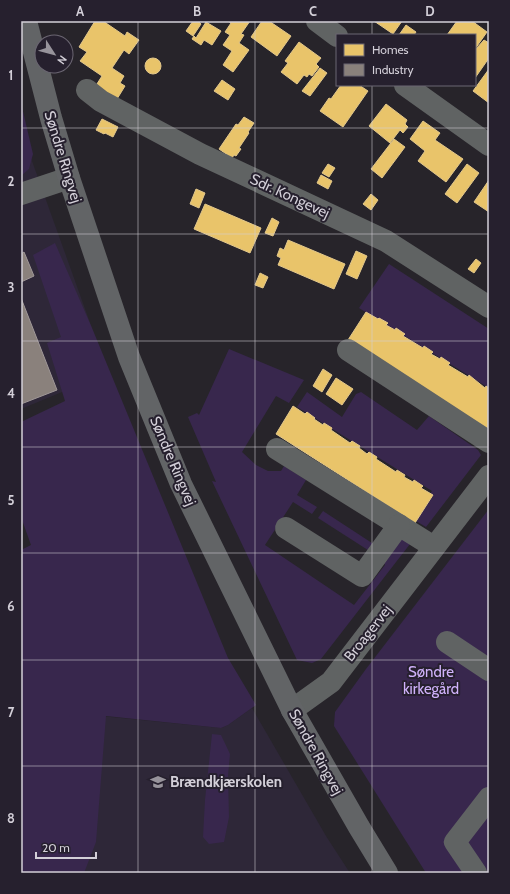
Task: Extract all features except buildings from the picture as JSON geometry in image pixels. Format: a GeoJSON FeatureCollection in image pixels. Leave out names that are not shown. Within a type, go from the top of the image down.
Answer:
{"type":"FeatureCollection","features":[{"type":"Feature","properties":{"kind":"main road","name":"Søndre Ringvej"},"geometry":{"type":"LineString","coordinates":[[26,21],[51,118],[69,178],[129,357],[181,484],[292,710],[359,828],[387,873]]}},
{"type":"Feature","properties":{"kind":"street"},"geometry":{"type":"LineString","coordinates":[[317,21],[336,35]]}},
{"type":"Feature","properties":{"kind":"street"},"geometry":{"type":"LineString","coordinates":[[406,86],[489,145]]}},
{"type":"Feature","properties":{"kind":"street","name":"Sdr. Kongevej"},"geometry":{"type":"LineString","coordinates":[[87,90],[100,101],[200,154],[386,240],[489,307]]}},
{"type":"Feature","properties":{"kind":"street"},"geometry":{"type":"LineString","coordinates":[[21,194],[69,178]]}},
{"type":"Feature","properties":{"kind":"street"},"geometry":{"type":"LineString","coordinates":[[348,350],[489,442]]}},
{"type":"Feature","properties":{"kind":"street"},"geometry":{"type":"LineString","coordinates":[[277,448],[434,547]]}},
{"type":"Feature","properties":{"kind":"street","name":"Broagervej"},"geometry":{"type":"LineString","coordinates":[[292,710],[330,682],[489,476]]}},
{"type":"Feature","properties":{"kind":"street"},"geometry":{"type":"LineString","coordinates":[[286,528],[362,576],[400,526]]}},
{"type":"Feature","properties":{"kind":"street"},"geometry":{"type":"LineString","coordinates":[[447,642],[489,670]]}},
{"type":"Feature","properties":{"kind":"street"},"geometry":{"type":"LineString","coordinates":[[476,873],[455,842],[489,798]]}},
{"type":"Feature","properties":{"kind":"shaded area"},"geometry":{"type":"Polygon","coordinates":[[[21,123],[27,147],[108,373],[21,409],[21,123]]]}},
{"type":"Feature","properties":{"kind":"shaded area","name":"Brændkjærskolen"},"geometry":{"type":"Polygon","coordinates":[[[21,708],[221,728],[228,725],[252,708],[326,836],[350,873],[21,873],[21,708]]]}},
{"type":"Feature","properties":{"kind":"green space"},"geometry":{"type":"Polygon","coordinates":[[[21,103],[33,154],[29,169],[21,176],[21,103]]]}},
{"type":"Feature","properties":{"kind":"green space"},"geometry":{"type":"Polygon","coordinates":[[[55,243],[92,328],[228,658],[256,705],[228,725],[221,728],[106,716],[96,842],[84,873],[21,873],[21,550],[31,545],[21,517],[21,422],[65,401],[47,343],[61,337],[33,255],[55,243]]]}},
{"type":"Feature","properties":{"kind":"green space"},"geometry":{"type":"Polygon","coordinates":[[[389,264],[489,329],[489,388],[359,308],[389,264]]]}},
{"type":"Feature","properties":{"kind":"green space"},"geometry":{"type":"Polygon","coordinates":[[[229,349],[304,380],[289,403],[276,396],[242,452],[256,465],[268,471],[281,471],[284,466],[306,480],[297,495],[317,507],[312,514],[293,502],[265,545],[354,605],[385,565],[383,561],[400,537],[410,544],[321,659],[312,663],[297,660],[212,481],[216,482],[188,417],[197,413],[199,415],[229,349]]]}},
{"type":"Feature","properties":{"kind":"green space"},"geometry":{"type":"Polygon","coordinates":[[[307,392],[342,417],[356,394],[361,392],[417,430],[429,416],[478,450],[481,455],[426,527],[416,521],[433,496],[430,494],[432,491],[297,407],[307,392]]]}},
{"type":"Feature","properties":{"kind":"green space","name":"Søndre kirkegård"},"geometry":{"type":"Polygon","coordinates":[[[489,509],[489,873],[426,873],[334,726],[335,712],[366,669],[489,509]]]}},
{"type":"Feature","properties":{"kind":"green space"},"geometry":{"type":"Polygon","coordinates":[[[323,511],[375,545],[371,552],[318,518],[323,511]]]}},
{"type":"Feature","properties":{"kind":"green space"},"geometry":{"type":"Polygon","coordinates":[[[212,734],[221,735],[230,754],[228,776],[229,817],[224,842],[209,844],[203,837],[205,800],[212,734]]]}},
{"type":"Feature","properties":{"kind":"place","name":"Brændkjærskolen"},"geometry":{"type":"Point","coordinates":[158,782]}}]}
